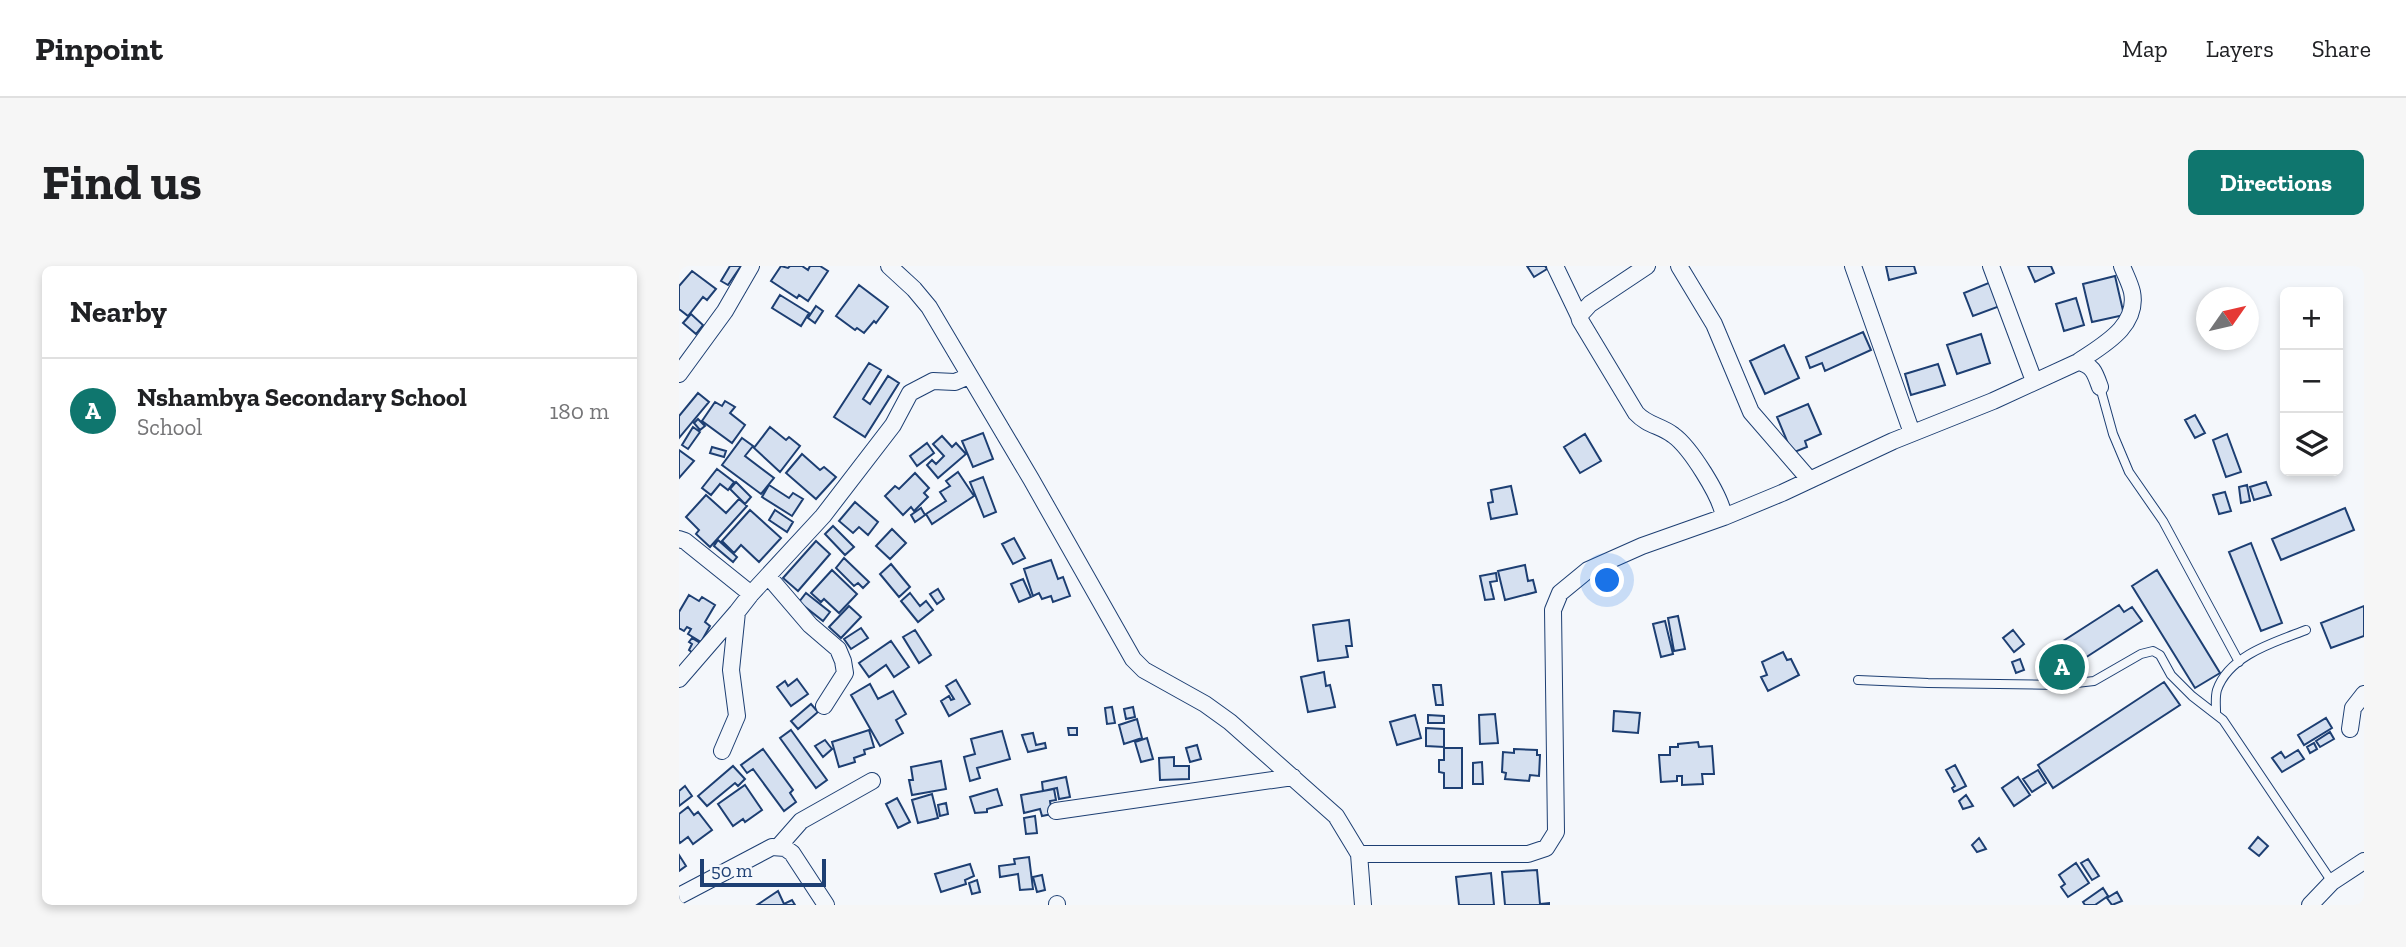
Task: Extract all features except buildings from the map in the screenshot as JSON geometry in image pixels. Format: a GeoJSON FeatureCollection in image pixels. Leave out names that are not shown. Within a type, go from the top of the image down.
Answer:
{"type":"FeatureCollection","features":[{"type":"Feature","properties":{"kind":"street"},"geometry":{"type":"LineString","coordinates":[[679,374],[725,311],[751,266]]}},
{"type":"Feature","properties":{"kind":"street"},"geometry":{"type":"LineString","coordinates":[[891,266],[929,307],[1133,659],[1143,670],[1205,704],[1230,722],[1336,816],[1359,854],[1363,905]]}},
{"type":"Feature","properties":{"kind":"street"},"geometry":{"type":"LineString","coordinates":[[1555,266],[1591,340],[1636,413],[1644,421],[1668,431],[1684,444],[1719,499],[1724,517]]}},
{"type":"Feature","properties":{"kind":"street"},"geometry":{"type":"LineString","coordinates":[[1579,316],[1590,304],[1647,266]]}},
{"type":"Feature","properties":{"kind":"street"},"geometry":{"type":"LineString","coordinates":[[1679,266],[1714,324],[1751,412],[1809,480]]}},
{"type":"Feature","properties":{"kind":"street"},"geometry":{"type":"LineString","coordinates":[[1853,266],[1912,433]]}},
{"type":"Feature","properties":{"kind":"street"},"geometry":{"type":"LineString","coordinates":[[1991,266],[2034,380]]}},
{"type":"Feature","properties":{"kind":"street"},"geometry":{"type":"LineString","coordinates":[[1359,854],[1528,854],[1546,848],[1556,832],[1553,610],[1560,593],[1588,570],[1641,546],[1724,517],[2078,362],[2120,331],[2129,318],[2133,293],[2122,266]]}},
{"type":"Feature","properties":{"kind":"street"},"geometry":{"type":"LineString","coordinates":[[2078,362],[2088,364],[2093,369],[2100,387]]}},
{"type":"Feature","properties":{"kind":"street"},"geometry":{"type":"LineString","coordinates":[[679,679],[751,594],[816,524],[893,425],[910,393],[933,381],[955,382],[969,376]]}},
{"type":"Feature","properties":{"kind":"street"},"geometry":{"type":"LineString","coordinates":[[679,539],[751,594]]}},
{"type":"Feature","properties":{"kind":"street"},"geometry":{"type":"LineString","coordinates":[[768,576],[810,625],[838,649],[843,660],[845,673],[824,706]]}},
{"type":"Feature","properties":{"kind":"street"},"geometry":{"type":"LineString","coordinates":[[722,751],[737,716],[731,670],[737,612]]}},
{"type":"Feature","properties":{"kind":"street"},"geometry":{"type":"LineString","coordinates":[[2350,729],[2353,708],[2364,694]]}},
{"type":"Feature","properties":{"kind":"street"},"geometry":{"type":"LineString","coordinates":[[1056,811],[1293,777]]}},
{"type":"Feature","properties":{"kind":"street"},"geometry":{"type":"LineString","coordinates":[[779,846],[801,821],[872,780]]}},
{"type":"Feature","properties":{"kind":"street"},"geometry":{"type":"LineString","coordinates":[[679,896],[772,847],[779,846],[792,853],[827,905]]}},
{"type":"Feature","properties":{"kind":"street"},"geometry":{"type":"LineString","coordinates":[[2310,905],[2332,883],[2364,861]]}},
{"type":"Feature","properties":{"kind":"lane"},"geometry":{"type":"LineString","coordinates":[[2100,387],[2113,435],[2129,472],[2163,521],[2239,662]]}},
{"type":"Feature","properties":{"kind":"lane"},"geometry":{"type":"LineString","coordinates":[[2216,712],[2220,684],[2239,662],[2276,641],[2306,630]]}},
{"type":"Feature","properties":{"kind":"lane"},"geometry":{"type":"LineString","coordinates":[[1858,680],[2059,685],[2094,681],[2141,654],[2153,651],[2160,655],[2171,675],[2192,696],[2216,712],[2231,731],[2332,883]]}},
{"type":"Feature","properties":{"kind":"place","name":"Nshambya Secondary School"},"geometry":{"type":"Point","coordinates":[2062,667]}}]}
